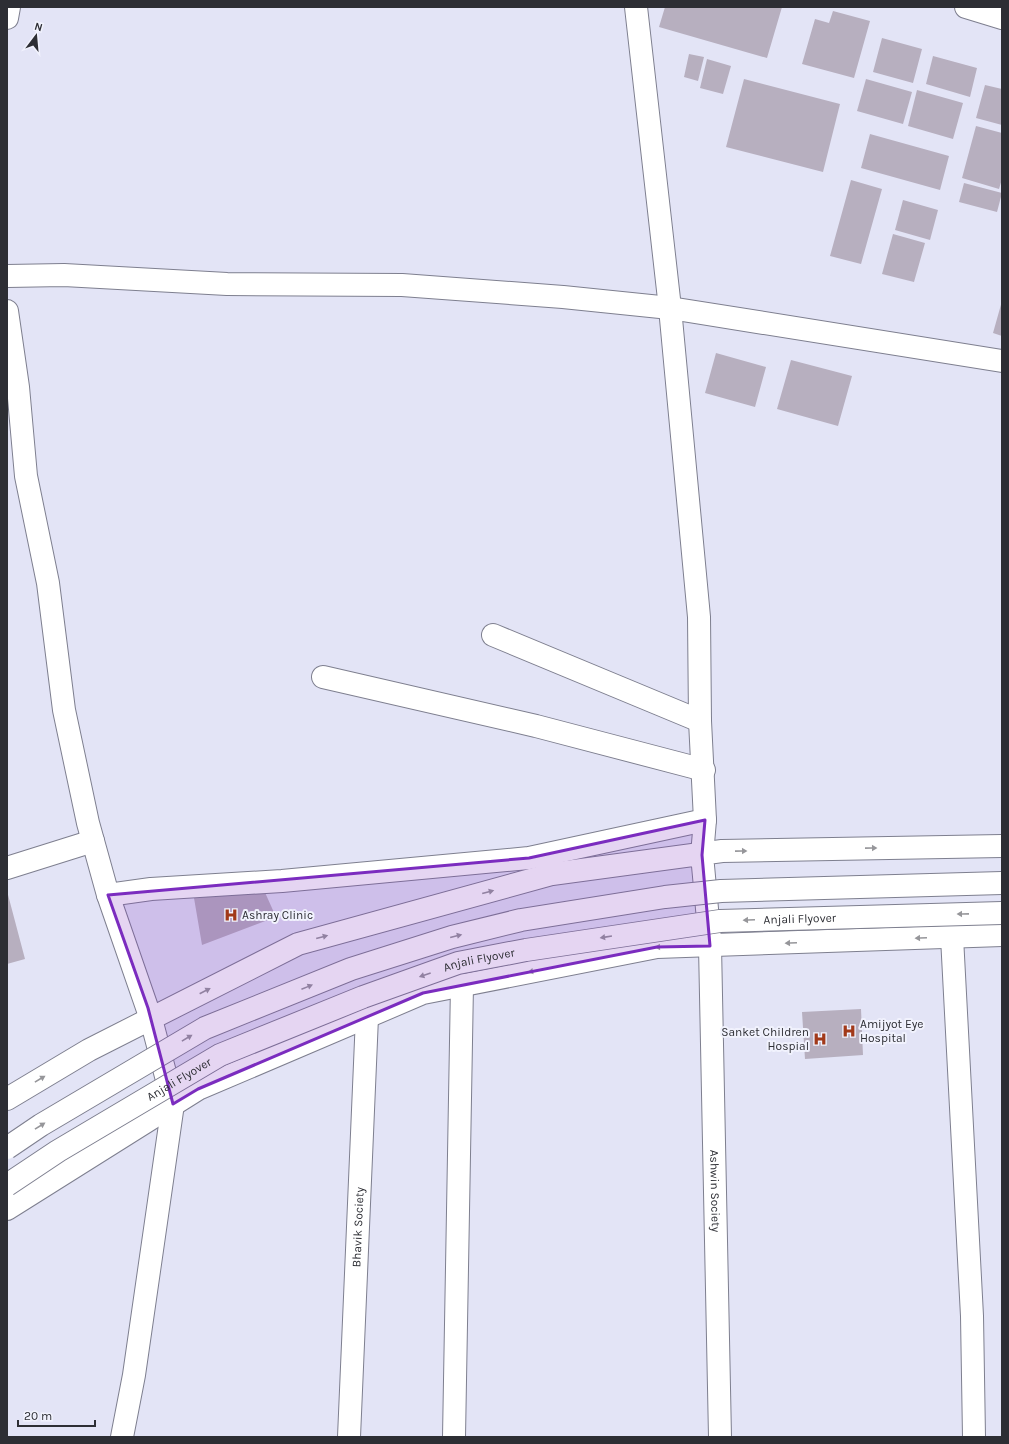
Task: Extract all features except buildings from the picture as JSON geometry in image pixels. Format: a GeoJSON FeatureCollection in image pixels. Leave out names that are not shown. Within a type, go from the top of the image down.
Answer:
{"type":"FeatureCollection","features":[{"type":"Feature","properties":{"kind":"street"},"geometry":{"type":"LineString","coordinates":[[7,18],[10,7]]}},
{"type":"Feature","properties":{"kind":"street","name":"Ashwin Society"},"geometry":{"type":"LineString","coordinates":[[636,7],[670,308],[699,617],[700,721],[704,770],[705,820],[702,855],[710,946],[720,1437]]}},
{"type":"Feature","properties":{"kind":"street"},"geometry":{"type":"LineString","coordinates":[[966,7],[1002,18]]}},
{"type":"Feature","properties":{"kind":"street"},"geometry":{"type":"LineString","coordinates":[[7,276],[64,275],[227,284],[402,285],[563,297],[670,308],[1002,361]]}},
{"type":"Feature","properties":{"kind":"street"},"geometry":{"type":"LineString","coordinates":[[7,311],[18,386],[26,476],[48,583],[64,710],[93,841],[108,896],[151,1019],[173,1104],[134,1375],[122,1437]]}},
{"type":"Feature","properties":{"kind":"street"},"geometry":{"type":"LineString","coordinates":[[493,636],[700,721]]}},
{"type":"Feature","properties":{"kind":"street"},"geometry":{"type":"LineString","coordinates":[[323,677],[536,726],[704,770]]}},
{"type":"Feature","properties":{"kind":"street"},"geometry":{"type":"LineString","coordinates":[[108,896],[151,889],[289,880],[529,858],[705,820]]}},
{"type":"Feature","properties":{"kind":"street"},"geometry":{"type":"LineString","coordinates":[[7,868],[93,841]]}},
{"type":"Feature","properties":{"kind":"street"},"geometry":{"type":"LineString","coordinates":[[7,1099],[89,1050],[298,944],[552,874],[702,855],[722,851],[1002,846]]}},
{"type":"Feature","properties":{"kind":"street"},"geometry":{"type":"LineString","coordinates":[[7,1148],[41,1125],[205,1028],[351,969],[452,937],[521,920],[665,897],[721,891],[1002,883]]}},
{"type":"Feature","properties":{"kind":"street","name":"Anjali Flyover"},"geometry":{"type":"LineString","coordinates":[[7,1185],[58,1151],[220,1055],[363,997],[458,963],[526,950],[720,921],[1002,913]]}},
{"type":"Feature","properties":{"kind":"street"},"geometry":{"type":"LineString","coordinates":[[7,1210],[198,1089],[423,993],[657,947],[1002,936]]}},
{"type":"Feature","properties":{"kind":"street"},"geometry":{"type":"LineString","coordinates":[[952,937],[972,1316],[974,1437]]}},
{"type":"Feature","properties":{"kind":"street"},"geometry":{"type":"LineString","coordinates":[[454,1437],[462,985]]}},
{"type":"Feature","properties":{"kind":"street","name":"Bhavik Society"},"geometry":{"type":"LineString","coordinates":[[349,1437],[367,1017]]}},
{"type":"Feature","properties":{"kind":"highlighted area"},"geometry":{"type":"Polygon","coordinates":[[[705,820],[702,855],[710,946],[657,947],[423,993],[198,1089],[173,1104],[148,1008],[108,895],[529,858],[705,820]]]}},
{"type":"Feature","properties":{"kind":"place","name":"Ashray Clinic"},"geometry":{"type":"Point","coordinates":[231,915]}},
{"type":"Feature","properties":{"kind":"place","name":"Amijyot Eye Hospital"},"geometry":{"type":"Point","coordinates":[849,1031]}},
{"type":"Feature","properties":{"kind":"place","name":"Sanket Children Hospial"},"geometry":{"type":"Point","coordinates":[820,1039]}}]}
